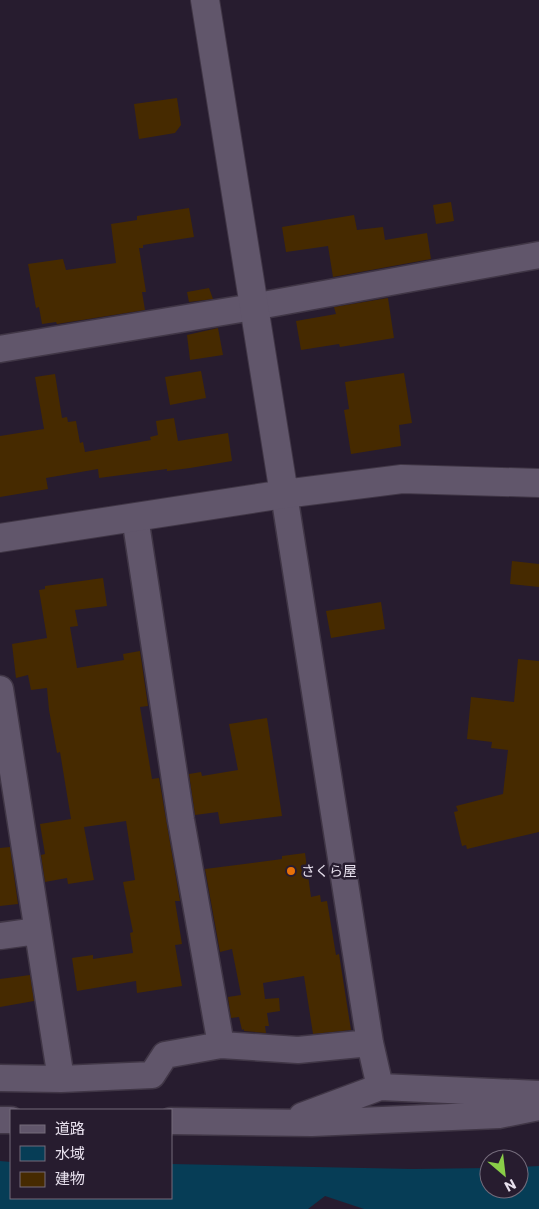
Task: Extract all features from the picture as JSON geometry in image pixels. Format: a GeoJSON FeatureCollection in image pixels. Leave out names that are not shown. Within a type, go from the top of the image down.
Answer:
{"type":"FeatureCollection","features":[{"type":"Feature","properties":{"kind":"street"},"geometry":{"type":"LineString","coordinates":[[205,0],[370,1043],[380,1087]]}},
{"type":"Feature","properties":{"kind":"street"},"geometry":{"type":"LineString","coordinates":[[0,349],[253,307],[539,255]]}},
{"type":"Feature","properties":{"kind":"street"},"geometry":{"type":"LineString","coordinates":[[0,538],[284,494],[402,479],[539,483]]}},
{"type":"Feature","properties":{"kind":"street"},"geometry":{"type":"LineString","coordinates":[[135,517],[181,820],[221,1045]]}},
{"type":"Feature","properties":{"kind":"street"},"geometry":{"type":"LineString","coordinates":[[0,689],[2,719],[62,1079]]}},
{"type":"Feature","properties":{"kind":"street"},"geometry":{"type":"LineString","coordinates":[[0,936],[38,931]]}},
{"type":"Feature","properties":{"kind":"street"},"geometry":{"type":"LineString","coordinates":[[0,1078],[62,1079],[152,1075],[165,1055],[221,1045],[298,1050],[370,1043]]}},
{"type":"Feature","properties":{"kind":"street"},"geometry":{"type":"LineString","coordinates":[[284,1122],[380,1087],[539,1094]]}},
{"type":"Feature","properties":{"kind":"street"},"geometry":{"type":"LineString","coordinates":[[172,1121],[284,1122],[499,1114],[539,1108]]}},
{"type":"Feature","properties":{"kind":"water"},"geometry":{"type":"Polygon","coordinates":[[[0,1161],[10,1162],[10,1199],[172,1199],[172,1164],[413,1169],[479,1168],[479,1199],[529,1199],[529,1166],[539,1166],[539,1209],[364,1209],[325,1196],[308,1209],[0,1209],[0,1161]]]}},
{"type":"Feature","properties":{"kind":"building"},"geometry":{"type":"Polygon","coordinates":[[[177,98],[181,125],[175,133],[139,139],[134,104],[177,98]]]}},
{"type":"Feature","properties":{"kind":"building"},"geometry":{"type":"Polygon","coordinates":[[[451,202],[454,221],[436,224],[433,205],[451,202]]]}},
{"type":"Feature","properties":{"kind":"building"},"geometry":{"type":"Polygon","coordinates":[[[189,208],[194,237],[143,245],[143,248],[139,248],[146,292],[142,292],[145,310],[57,324],[56,322],[42,324],[39,307],[36,308],[28,264],[63,259],[66,270],[116,263],[111,224],[137,220],[137,216],[189,208]]]}},
{"type":"Feature","properties":{"kind":"building"},"geometry":{"type":"Polygon","coordinates":[[[354,215],[357,230],[383,227],[385,240],[427,233],[431,259],[333,277],[328,246],[286,252],[282,227],[354,215]]]}},
{"type":"Feature","properties":{"kind":"building"},"geometry":{"type":"Polygon","coordinates":[[[209,288],[213,299],[189,302],[187,292],[209,288]]]}},
{"type":"Feature","properties":{"kind":"building"},"geometry":{"type":"Polygon","coordinates":[[[388,298],[394,338],[340,347],[339,344],[301,350],[296,321],[336,314],[334,307],[388,298]]]}},
{"type":"Feature","properties":{"kind":"building"},"geometry":{"type":"Polygon","coordinates":[[[218,328],[223,355],[190,360],[187,335],[218,328]]]}},
{"type":"Feature","properties":{"kind":"building"},"geometry":{"type":"Polygon","coordinates":[[[201,371],[206,398],[170,405],[165,377],[201,371]]]}},
{"type":"Feature","properties":{"kind":"building"},"geometry":{"type":"Polygon","coordinates":[[[404,373],[412,423],[399,425],[401,446],[351,454],[344,410],[349,409],[345,382],[404,373]]]}},
{"type":"Feature","properties":{"kind":"building"},"geometry":{"type":"Polygon","coordinates":[[[55,374],[62,418],[67,417],[68,422],[76,421],[80,443],[83,442],[85,452],[151,440],[150,437],[158,435],[156,421],[174,418],[178,441],[228,433],[232,461],[167,471],[167,469],[99,478],[98,469],[46,478],[48,489],[0,497],[0,436],[44,429],[35,377],[55,374]]]}},
{"type":"Feature","properties":{"kind":"building"},"geometry":{"type":"Polygon","coordinates":[[[512,561],[539,564],[539,587],[510,584],[512,561]]]}},
{"type":"Feature","properties":{"kind":"building"},"geometry":{"type":"Polygon","coordinates":[[[103,578],[107,606],[75,610],[78,626],[70,627],[77,668],[124,660],[123,654],[140,651],[148,706],[140,707],[152,779],[159,778],[180,901],[175,901],[182,944],[175,945],[182,986],[137,993],[136,981],[77,991],[72,958],[93,955],[93,959],[133,953],[130,933],[133,932],[123,882],[135,880],[126,821],[84,827],[94,880],[68,884],[67,878],[45,882],[41,855],[45,854],[40,824],[71,819],[60,752],[57,753],[49,710],[47,688],[31,690],[28,675],[16,678],[12,644],[47,638],[39,590],[45,589],[45,586],[103,578]]]}},
{"type":"Feature","properties":{"kind":"building"},"geometry":{"type":"Polygon","coordinates":[[[381,602],[385,629],[331,638],[326,611],[381,602]]]}},
{"type":"Feature","properties":{"kind":"building"},"geometry":{"type":"Polygon","coordinates":[[[518,659],[539,661],[539,832],[467,849],[466,845],[462,846],[454,812],[458,811],[456,806],[503,794],[508,750],[491,748],[492,742],[467,739],[471,697],[514,702],[518,659]]]}},
{"type":"Feature","properties":{"kind":"building"},"geometry":{"type":"Polygon","coordinates":[[[267,718],[282,816],[220,824],[218,812],[195,815],[189,774],[201,772],[202,776],[238,770],[229,724],[267,718]]]}},
{"type":"Feature","properties":{"kind":"building"},"geometry":{"type":"Polygon","coordinates":[[[10,847],[18,904],[0,906],[0,848],[10,847]]]}},
{"type":"Feature","properties":{"kind":"building"},"geometry":{"type":"Polygon","coordinates":[[[305,853],[311,897],[320,895],[321,902],[327,901],[336,955],[339,954],[351,1030],[313,1034],[304,976],[263,983],[265,999],[279,998],[280,1011],[267,1013],[269,1026],[265,1026],[266,1033],[244,1031],[244,1029],[242,1030],[239,1017],[231,1018],[228,997],[241,995],[232,949],[220,952],[205,869],[282,859],[282,856],[305,853]]]}},
{"type":"Feature","properties":{"kind":"building"},"geometry":{"type":"Polygon","coordinates":[[[30,975],[34,1001],[0,1007],[0,979],[30,975]]]}},
{"type":"Feature","properties":{"kind":"place","name":"さくら屋"},"geometry":{"type":"Point","coordinates":[291,871]}}]}
